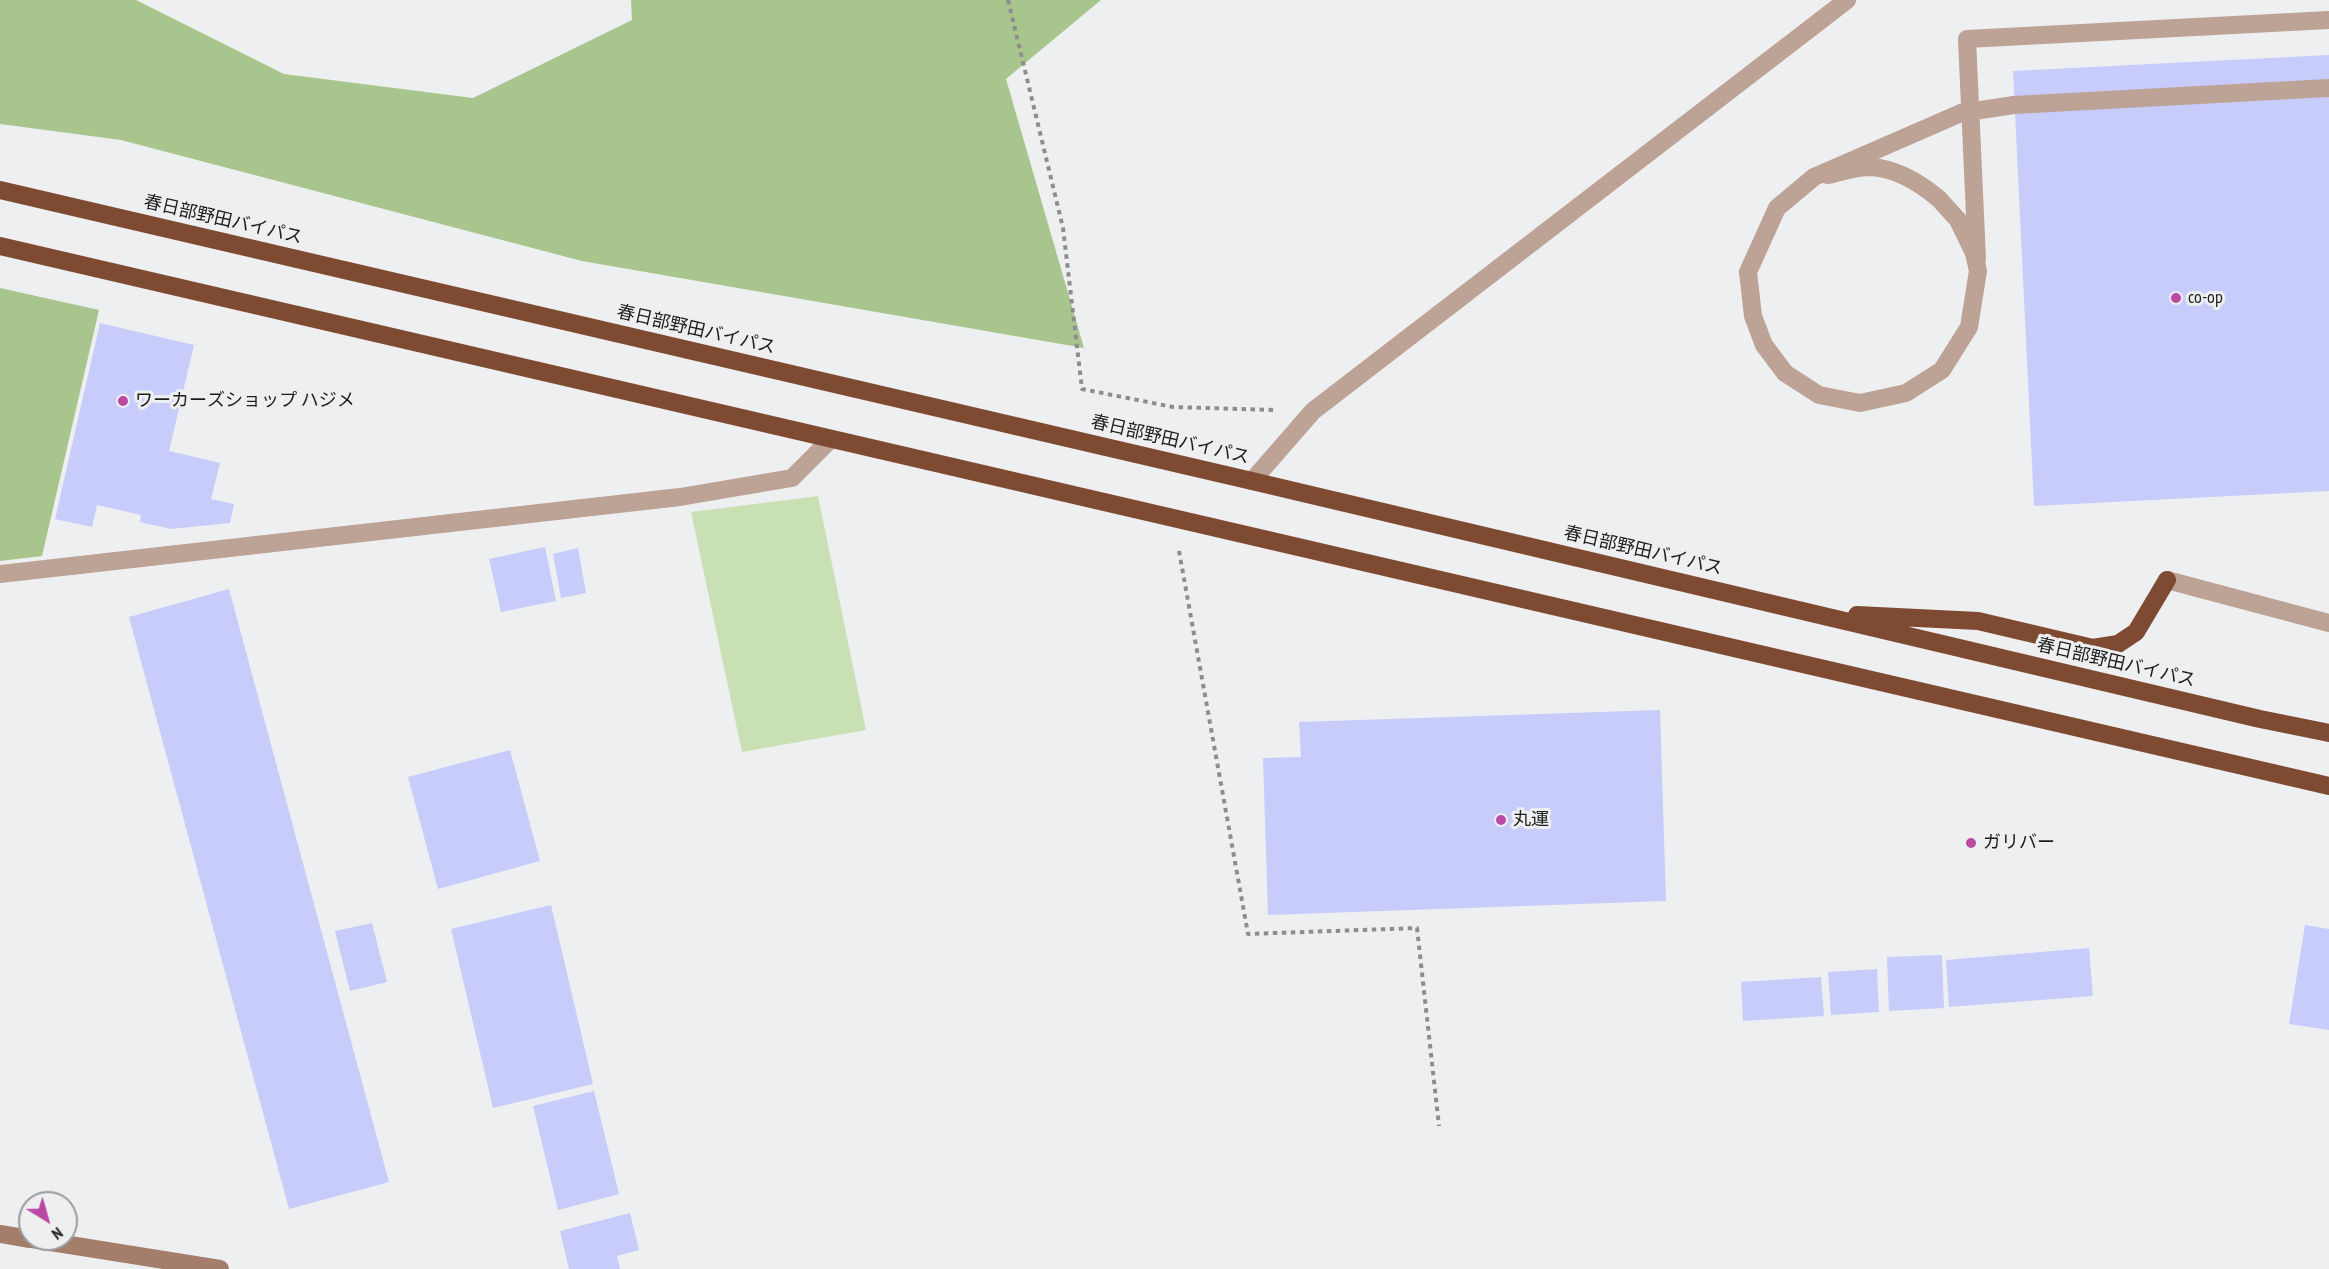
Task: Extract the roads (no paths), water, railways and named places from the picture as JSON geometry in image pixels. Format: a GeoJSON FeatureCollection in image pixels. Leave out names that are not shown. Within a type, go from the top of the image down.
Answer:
{"type":"FeatureCollection","features":[{"type":"Feature","properties":{"kind":"highway","name":"春日部野田バイパス"},"geometry":{"type":"LineString","coordinates":[[0,190],[1252,481],[2260,719],[2329,733]]}},
{"type":"Feature","properties":{"kind":"highway"},"geometry":{"type":"LineString","coordinates":[[0,246],[2329,786]]}},
{"type":"Feature","properties":{"kind":"highway"},"geometry":{"type":"LineString","coordinates":[[1813,613],[1978,621],[2093,648],[2118,644],[2136,633],[2167,580]]}},
{"type":"Feature","properties":{"kind":"street"},"geometry":{"type":"LineString","coordinates":[[1252,481],[1313,411],[1847,0]]}},
{"type":"Feature","properties":{"kind":"street"},"geometry":{"type":"LineString","coordinates":[[2329,20],[1967,39],[1972,143],[1977,271],[1969,327],[1942,370],[1906,393],[1860,403],[1819,395],[1785,373],[1764,345],[1753,316],[1748,272],[1777,208],[1814,177],[1961,113],[2014,105],[2329,88]]}},
{"type":"Feature","properties":{"kind":"street"},"geometry":{"type":"LineString","coordinates":[[1814,177],[1870,167],[1902,175],[1927,189],[1958,220],[1974,253],[1977,271]]}},
{"type":"Feature","properties":{"kind":"street"},"geometry":{"type":"LineString","coordinates":[[0,574],[681,496],[792,478],[831,439]]}},
{"type":"Feature","properties":{"kind":"street"},"geometry":{"type":"LineString","coordinates":[[2167,580],[2329,623]]}},
{"type":"Feature","properties":{"kind":"street"},"geometry":{"type":"LineString","coordinates":[[0,1234],[18,1237]]}},
{"type":"Feature","properties":{"kind":"street"},"geometry":{"type":"LineString","coordinates":[[78,1246],[220,1269]]}},
{"type":"Feature","properties":{"kind":"place","name":"co-op"},"geometry":{"type":"Point","coordinates":[2176,298]}},
{"type":"Feature","properties":{"kind":"place","name":"ワーカーズショップ ハジメ"},"geometry":{"type":"Point","coordinates":[123,401]}},
{"type":"Feature","properties":{"kind":"place","name":"丸運"},"geometry":{"type":"Point","coordinates":[1501,820]}},
{"type":"Feature","properties":{"kind":"place","name":"ガリバー"},"geometry":{"type":"Point","coordinates":[1971,843]}}]}
